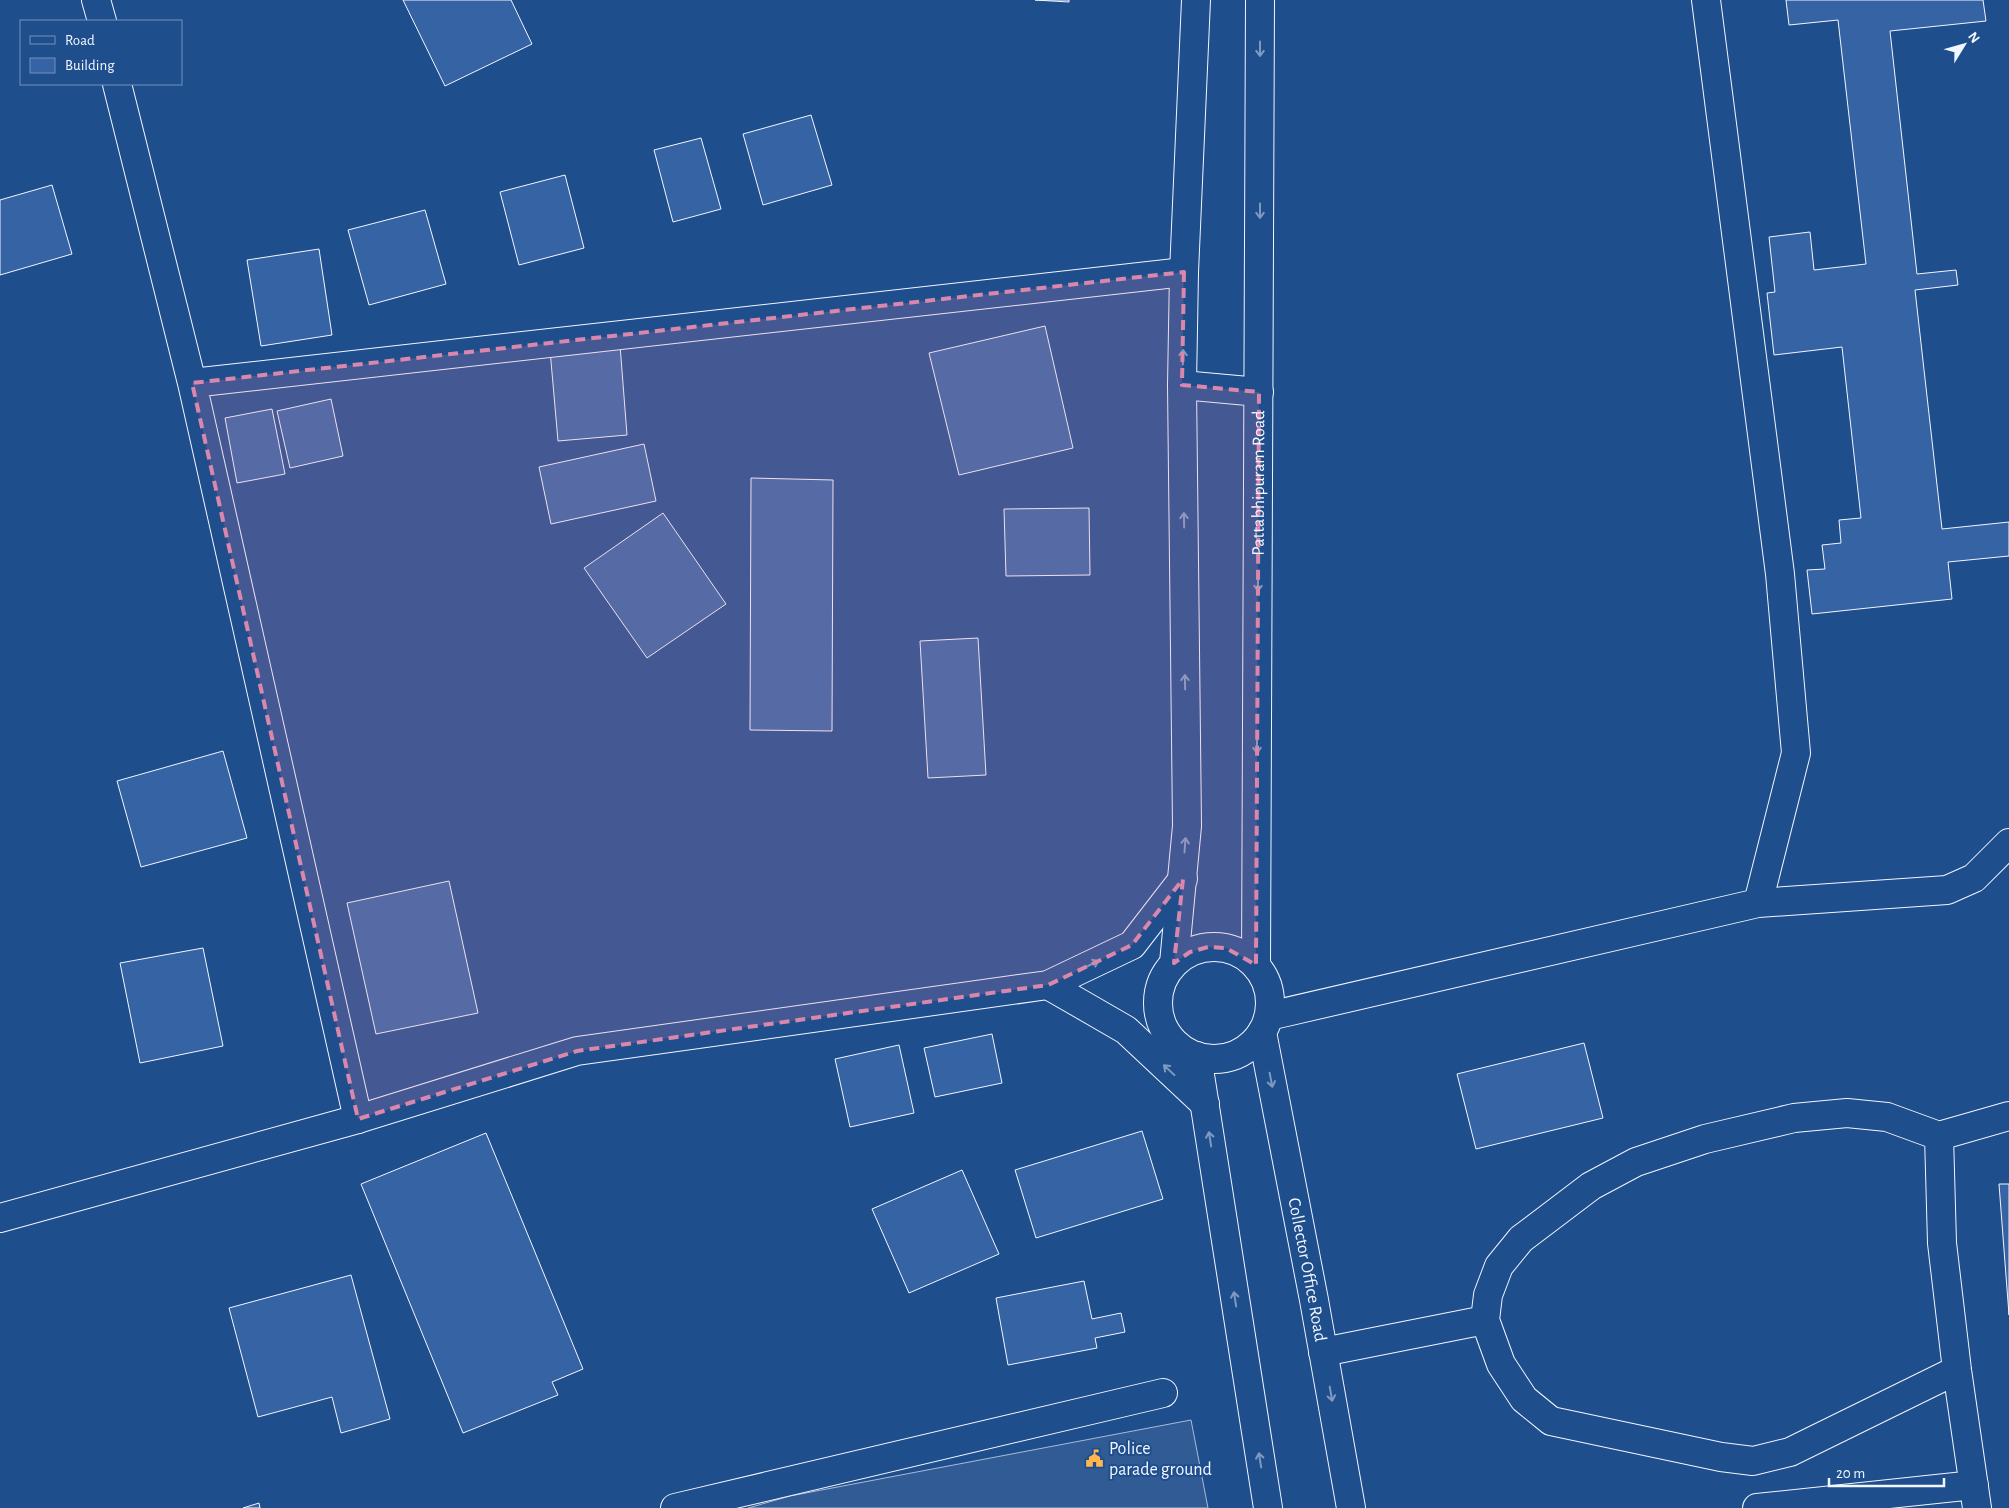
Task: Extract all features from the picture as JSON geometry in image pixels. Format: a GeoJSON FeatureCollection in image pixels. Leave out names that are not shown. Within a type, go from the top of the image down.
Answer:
{"type":"FeatureCollection","features":[{"type":"Feature","properties":{"kind":"street"},"geometry":{"type":"LineString","coordinates":[[96,0],[102,20]]}},
{"type":"Feature","properties":{"kind":"street"},"geometry":{"type":"LineString","coordinates":[[1174,963],[1183,879],[1186,817],[1182,385],[1184,272],[1196,0]]}},
{"type":"Feature","properties":{"kind":"street","name":"Pattabhipuram Road"},"geometry":{"type":"LineString","coordinates":[[1260,0],[1256,965],[1265,981],[1270,998],[1265,1024]]}},
{"type":"Feature","properties":{"kind":"street"},"geometry":{"type":"LineString","coordinates":[[1706,0],[1780,574],[1796,753],[1758,903]]}},
{"type":"Feature","properties":{"kind":"street"},"geometry":{"type":"LineString","coordinates":[[117,85],[192,383],[358,1119]]}},
{"type":"Feature","properties":{"kind":"street"},"geometry":{"type":"LineString","coordinates":[[192,383],[1184,272]]}},
{"type":"Feature","properties":{"kind":"street"},"geometry":{"type":"LineString","coordinates":[[1182,385],[1259,392]]}},
{"type":"Feature","properties":{"kind":"street"},"geometry":{"type":"LineString","coordinates":[[1256,965],[1242,954],[1226,948],[1208,947],[1190,952],[1174,963],[1163,978],[1158,997],[1160,1016],[1167,1033],[1180,1047],[1197,1056],[1216,1059],[1235,1055],[1250,1046],[1265,1024],[1758,903],[1948,890],[1974,878],[2009,843]]}},
{"type":"Feature","properties":{"kind":"street"},"geometry":{"type":"LineString","coordinates":[[0,1218],[358,1119],[577,1051],[1048,985],[1132,945],[1183,879]]}},
{"type":"Feature","properties":{"kind":"street"},"geometry":{"type":"LineString","coordinates":[[1048,985],[1126,1030],[1204,1104]]}},
{"type":"Feature","properties":{"kind":"street","name":"Collector Office Road"},"geometry":{"type":"LineString","coordinates":[[1265,1024],[1351,1508]]}},
{"type":"Feature","properties":{"kind":"street"},"geometry":{"type":"LineString","coordinates":[[1197,1056],[1268,1508]]}},
{"type":"Feature","properties":{"kind":"street"},"geometry":{"type":"LineString","coordinates":[[1957,1370],[1790,1452],[1753,1461],[1721,1458],[1551,1421],[1524,1399],[1501,1364],[1485,1320],[1488,1295],[1499,1266],[1521,1239],[1591,1186],[1636,1162],[1714,1137],[1794,1118],[1848,1113],[1887,1118],[1939,1136],[2009,1116]]}},
{"type":"Feature","properties":{"kind":"street"},"geometry":{"type":"LineString","coordinates":[[1757,1508],[1976,1496],[1957,1370],[1942,1242],[1939,1136]]}},
{"type":"Feature","properties":{"kind":"street"},"geometry":{"type":"LineString","coordinates":[[1323,1352],[1485,1320]]}},
{"type":"Feature","properties":{"kind":"street"},"geometry":{"type":"LineString","coordinates":[[675,1508],[1163,1393]]}},
{"type":"Feature","properties":{"kind":"highlighted area"},"geometry":{"type":"Polygon","coordinates":[[[1184,272],[1182,385],[1259,392],[1256,965],[1226,948],[1208,947],[1190,952],[1174,963],[1183,879],[1132,945],[1048,985],[577,1051],[358,1119],[192,383],[1184,272]]]}},
{"type":"Feature","properties":{"kind":"shaded area","name":"Police parade ground"},"geometry":{"type":"Polygon","coordinates":[[[1191,1420],[1208,1508],[748,1508],[790,1496],[1191,1420]]]}},
{"type":"Feature","properties":{"kind":"building"},"geometry":{"type":"Polygon","coordinates":[[[403,0],[511,0],[532,44],[445,86],[403,0]]]}},
{"type":"Feature","properties":{"kind":"building"},"geometry":{"type":"Polygon","coordinates":[[[1035,0],[1069,0],[1069,2],[1035,0]]]}},
{"type":"Feature","properties":{"kind":"building"},"geometry":{"type":"Polygon","coordinates":[[[1786,0],[1983,0],[1986,21],[1890,31],[1917,274],[1956,270],[1958,285],[1915,290],[1942,529],[2009,522],[2009,556],[1948,562],[1952,599],[1812,614],[1807,570],[1825,569],[1822,545],[1841,543],[1839,520],[1861,518],[1842,347],[1774,355],[1767,293],[1775,292],[1769,237],[1810,232],[1814,270],[1866,264],[1838,20],[1789,25],[1786,0]]]}},
{"type":"Feature","properties":{"kind":"building"},"geometry":{"type":"Polygon","coordinates":[[[811,115],[832,185],[763,205],[743,134],[811,115]]]}},
{"type":"Feature","properties":{"kind":"building"},"geometry":{"type":"Polygon","coordinates":[[[701,138],[721,209],[673,222],[654,150],[701,138]]]}},
{"type":"Feature","properties":{"kind":"building"},"geometry":{"type":"Polygon","coordinates":[[[565,175],[584,248],[519,265],[500,192],[565,175]]]}},
{"type":"Feature","properties":{"kind":"building"},"geometry":{"type":"Polygon","coordinates":[[[52,185],[72,254],[0,275],[0,200],[52,185]]]}},
{"type":"Feature","properties":{"kind":"building"},"geometry":{"type":"Polygon","coordinates":[[[425,210],[446,284],[369,305],[348,230],[425,210]]]}},
{"type":"Feature","properties":{"kind":"building"},"geometry":{"type":"Polygon","coordinates":[[[319,249],[332,335],[261,346],[247,260],[319,249]]]}},
{"type":"Feature","properties":{"kind":"building"},"geometry":{"type":"Polygon","coordinates":[[[1045,326],[1073,448],[959,475],[929,353],[1045,326]]]}},
{"type":"Feature","properties":{"kind":"building"},"geometry":{"type":"Polygon","coordinates":[[[620,345],[627,435],[558,441],[550,350],[620,345]]]}},
{"type":"Feature","properties":{"kind":"building"},"geometry":{"type":"Polygon","coordinates":[[[331,399],[343,456],[290,468],[277,411],[331,399]]]}},
{"type":"Feature","properties":{"kind":"building"},"geometry":{"type":"Polygon","coordinates":[[[272,409],[285,474],[237,483],[225,418],[272,409]]]}},
{"type":"Feature","properties":{"kind":"building"},"geometry":{"type":"Polygon","coordinates":[[[644,444],[656,501],[551,524],[539,467],[644,444]]]}},
{"type":"Feature","properties":{"kind":"building"},"geometry":{"type":"Polygon","coordinates":[[[751,478],[833,480],[832,731],[750,730],[751,478]]]}},
{"type":"Feature","properties":{"kind":"building"},"geometry":{"type":"Polygon","coordinates":[[[1089,508],[1090,575],[1006,576],[1004,509],[1089,508]]]}},
{"type":"Feature","properties":{"kind":"building"},"geometry":{"type":"Polygon","coordinates":[[[663,513],[726,604],[647,658],[584,568],[663,513]]]}},
{"type":"Feature","properties":{"kind":"building"},"geometry":{"type":"Polygon","coordinates":[[[978,638],[986,775],[928,778],[920,641],[978,638]]]}},
{"type":"Feature","properties":{"kind":"building"},"geometry":{"type":"Polygon","coordinates":[[[223,751],[247,838],[141,867],[117,781],[223,751]]]}},
{"type":"Feature","properties":{"kind":"building"},"geometry":{"type":"Polygon","coordinates":[[[449,881],[478,1013],[376,1034],[347,903],[449,881]]]}},
{"type":"Feature","properties":{"kind":"building"},"geometry":{"type":"Polygon","coordinates":[[[203,948],[223,1046],[140,1063],[120,963],[203,948]]]}},
{"type":"Feature","properties":{"kind":"building"},"geometry":{"type":"Polygon","coordinates":[[[992,1034],[1002,1083],[935,1097],[924,1048],[992,1034]]]}},
{"type":"Feature","properties":{"kind":"building"},"geometry":{"type":"Polygon","coordinates":[[[1584,1043],[1603,1118],[1476,1149],[1457,1074],[1584,1043]]]}},
{"type":"Feature","properties":{"kind":"building"},"geometry":{"type":"Polygon","coordinates":[[[899,1045],[914,1113],[850,1127],[835,1059],[899,1045]]]}},
{"type":"Feature","properties":{"kind":"building"},"geometry":{"type":"Polygon","coordinates":[[[1142,1131],[1163,1199],[1036,1238],[1015,1170],[1142,1131]]]}},
{"type":"Feature","properties":{"kind":"building"},"geometry":{"type":"Polygon","coordinates":[[[486,1133],[583,1369],[552,1382],[558,1395],[463,1433],[361,1184],[486,1133]]]}},
{"type":"Feature","properties":{"kind":"building"},"geometry":{"type":"Polygon","coordinates":[[[962,1170],[999,1254],[909,1293],[872,1209],[962,1170]]]}},
{"type":"Feature","properties":{"kind":"building"},"geometry":{"type":"Polygon","coordinates":[[[1999,1184],[2009,1184],[2009,1315],[1999,1184]]]}},
{"type":"Feature","properties":{"kind":"building"},"geometry":{"type":"Polygon","coordinates":[[[351,1275],[390,1419],[341,1433],[332,1397],[258,1417],[229,1308],[351,1275]]]}},
{"type":"Feature","properties":{"kind":"building"},"geometry":{"type":"Polygon","coordinates":[[[1084,1281],[1092,1319],[1121,1313],[1125,1332],[1095,1338],[1097,1348],[1008,1365],[996,1298],[1084,1281]]]}},
{"type":"Feature","properties":{"kind":"building"},"geometry":{"type":"Polygon","coordinates":[[[259,1503],[260,1508],[243,1508],[259,1503]]]}},
{"type":"Feature","properties":{"kind":"place","name":"Police parade ground"},"geometry":{"type":"Point","coordinates":[1095,1458]}}]}
